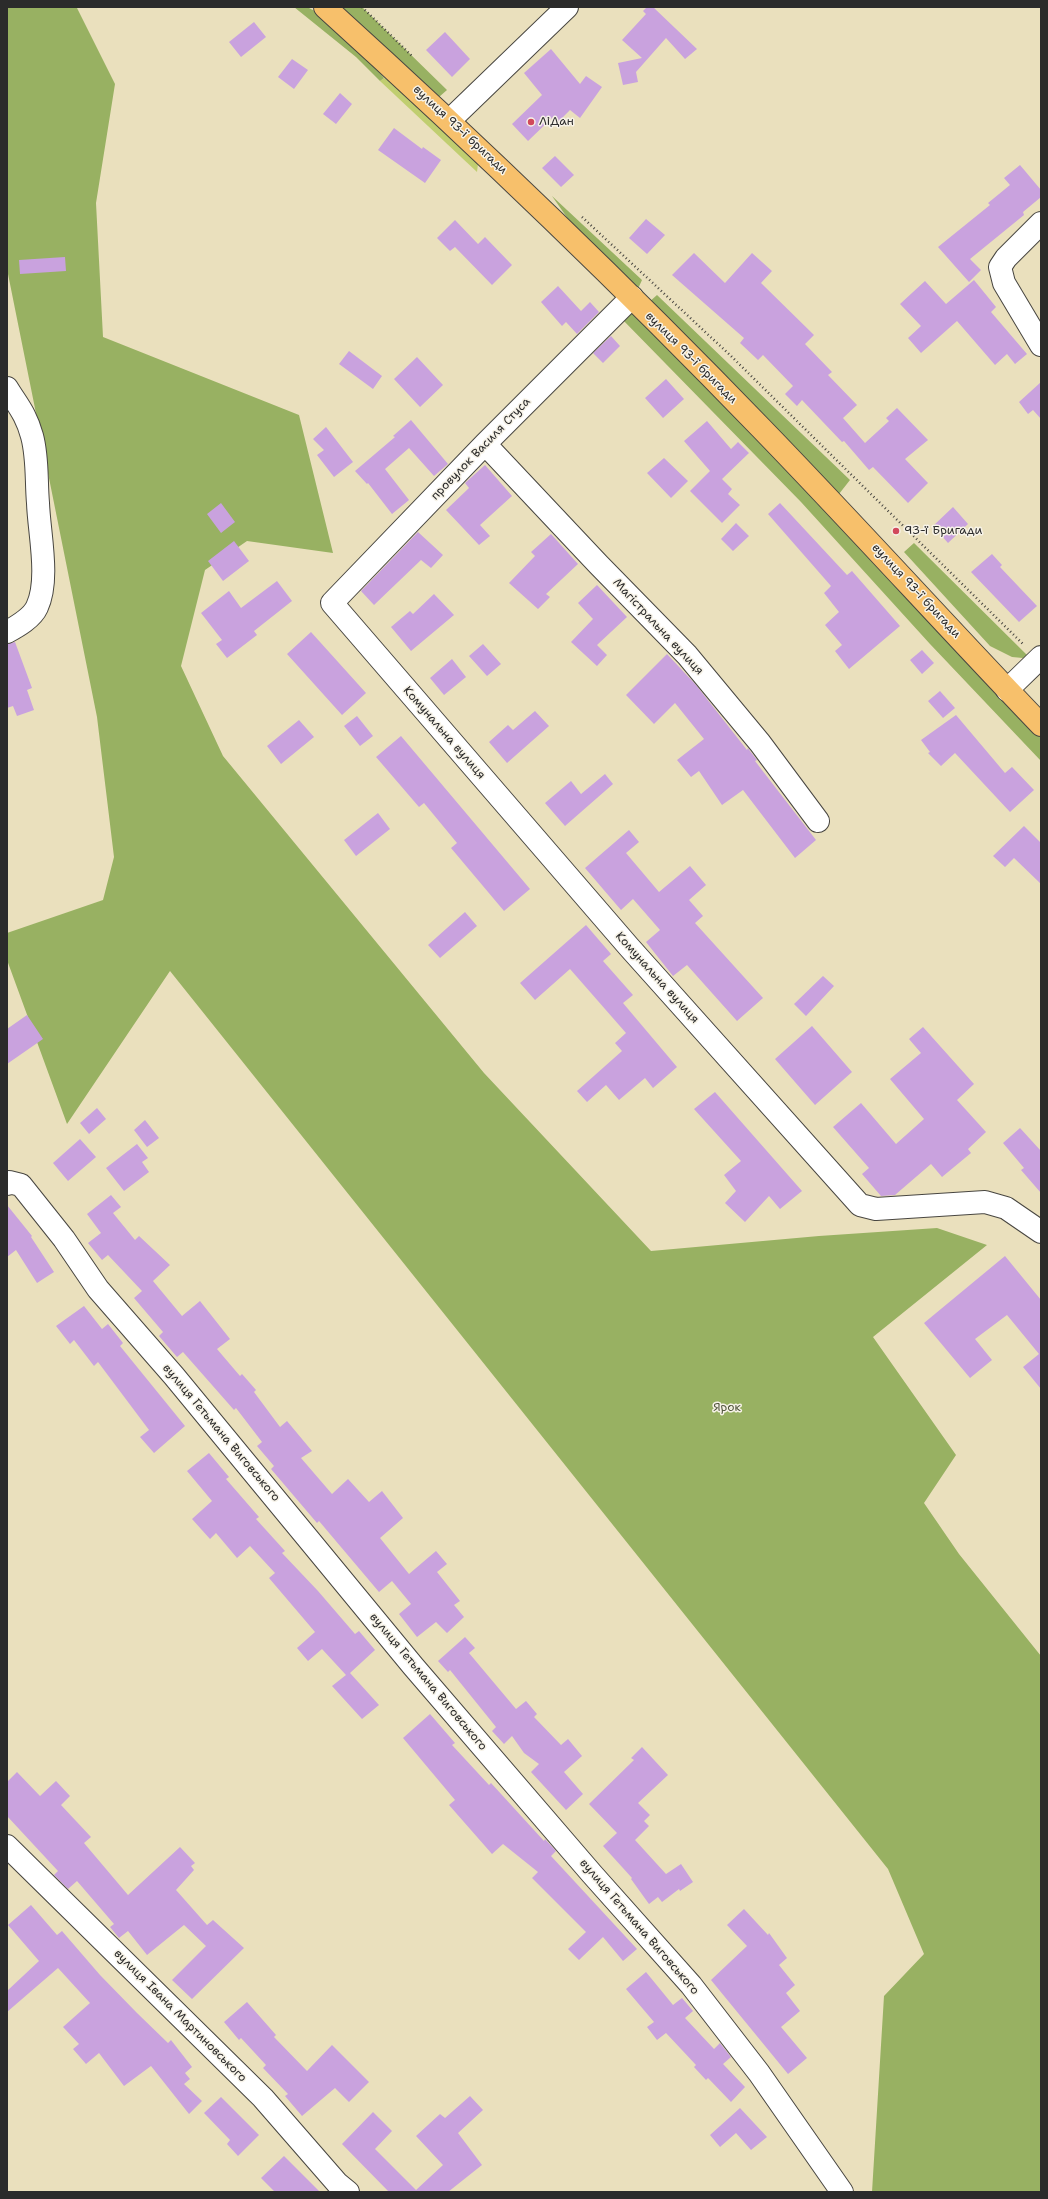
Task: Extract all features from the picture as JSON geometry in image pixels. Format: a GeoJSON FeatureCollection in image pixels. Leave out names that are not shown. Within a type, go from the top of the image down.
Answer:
{"type":"FeatureCollection","features":[{"type":"Feature","properties":{"kind":"main road","name":"вулиця 93-ї бригади"},"geometry":{"type":"LineString","coordinates":[[325,7],[450,120],[632,297],[761,427],[1041,725]]}},
{"type":"Feature","properties":{"kind":"street"},"geometry":{"type":"LineString","coordinates":[[450,120],[567,7]]}},
{"type":"Feature","properties":{"kind":"street"},"geometry":{"type":"LineString","coordinates":[[1041,223],[1006,258],[1000,267],[1004,283],[1041,345]]}},
{"type":"Feature","properties":{"kind":"street","name":"провулок Василя Стуса"},"geometry":{"type":"LineString","coordinates":[[332,603],[485,444],[632,297]]}},
{"type":"Feature","properties":{"kind":"street"},"geometry":{"type":"LineString","coordinates":[[7,388],[22,409],[32,438],[37,459],[43,577],[42,590],[37,607],[30,616],[7,632]]}},
{"type":"Feature","properties":{"kind":"street","name":"Магістральна вулиця"},"geometry":{"type":"LineString","coordinates":[[485,444],[598,564],[687,655],[760,743],[818,821]]}},
{"type":"Feature","properties":{"kind":"street","name":"Комунальна вулиця"},"geometry":{"type":"LineString","coordinates":[[332,603],[629,947],[860,1205],[876,1209],[985,1202],[1006,1208],[1041,1232]]}},
{"type":"Feature","properties":{"kind":"street"},"geometry":{"type":"LineString","coordinates":[[1007,690],[1034,652]]}},
{"type":"Feature","properties":{"kind":"street","name":"вулиця Гетьмана Виговського"},"geometry":{"type":"LineString","coordinates":[[7,1184],[9,1182],[21,1185],[64,1239],[98,1289],[174,1376],[413,1666],[592,1874],[691,1985],[759,2073],[842,2192]]}},
{"type":"Feature","properties":{"kind":"street","name":"вулиця Івана Мартиновського"},"geometry":{"type":"LineString","coordinates":[[7,1846],[263,2098],[338,2183],[348,2192]]}},
{"type":"Feature","properties":{"kind":"path"},"geometry":{"type":"LineString","coordinates":[[362,7],[418,62]]}},
{"type":"Feature","properties":{"kind":"path"},"geometry":{"type":"LineString","coordinates":[[580,216],[731,356],[1034,652]]}},
{"type":"Feature","properties":{"kind":"green space","name":"Ярок"},"geometry":{"type":"Polygon","coordinates":[[[7,7],[77,8],[115,84],[96,203],[103,337],[299,415],[333,553],[247,541],[205,570],[181,666],[223,756],[484,1073],[651,1251],[819,1236],[937,1228],[987,1245],[873,1337],[956,1455],[924,1503],[959,1554],[1041,1656],[1041,2192],[872,2192],[884,1996],[924,1954],[888,1869],[170,971],[67,1124],[7,960],[7,933],[103,900],[114,857],[97,717],[7,269],[7,7]]]}},
{"type":"Feature","properties":{"kind":"green space"},"geometry":{"type":"Polygon","coordinates":[[[294,7],[309,8],[327,20],[360,50],[384,78],[380,81],[356,57],[294,7]]]}},
{"type":"Feature","properties":{"kind":"green space"},"geometry":{"type":"Polygon","coordinates":[[[339,7],[362,7],[447,90],[439,97],[339,7]]]}},
{"type":"Feature","properties":{"kind":"green space"},"geometry":{"type":"Polygon","coordinates":[[[384,78],[393,83],[458,139],[478,164],[477,172],[380,81],[384,78]]]}},
{"type":"Feature","properties":{"kind":"green space"},"geometry":{"type":"Polygon","coordinates":[[[552,196],[642,280],[637,291],[573,226],[552,196]]]}},
{"type":"Feature","properties":{"kind":"green space"},"geometry":{"type":"Polygon","coordinates":[[[657,295],[850,480],[839,494],[648,303],[657,295]]]}},
{"type":"Feature","properties":{"kind":"green space"},"geometry":{"type":"Polygon","coordinates":[[[632,307],[1041,737],[1041,761],[930,644],[801,502],[620,317],[632,307]]]}},
{"type":"Feature","properties":{"kind":"green space"},"geometry":{"type":"Polygon","coordinates":[[[914,543],[1027,655],[1023,658],[1012,657],[990,646],[904,552],[914,543]]]}},
{"type":"Feature","properties":{"kind":"building"},"geometry":{"type":"Polygon","coordinates":[[[647,7],[653,7],[697,49],[685,59],[666,38],[636,72],[638,82],[623,85],[618,63],[642,58],[622,40],[646,14],[643,11],[647,7]]]}},
{"type":"Feature","properties":{"kind":"building"},"geometry":{"type":"Polygon","coordinates":[[[254,22],[266,37],[241,57],[229,42],[254,22]]]}},
{"type":"Feature","properties":{"kind":"building"},"geometry":{"type":"Polygon","coordinates":[[[445,32],[470,59],[452,77],[426,50],[445,32]]]}},
{"type":"Feature","properties":{"kind":"building"},"geometry":{"type":"Polygon","coordinates":[[[551,49],[580,84],[586,76],[602,87],[580,118],[570,110],[558,122],[554,116],[528,141],[512,124],[542,95],[524,73],[551,49]]]}},
{"type":"Feature","properties":{"kind":"building"},"geometry":{"type":"Polygon","coordinates":[[[292,59],[308,70],[294,89],[278,77],[292,59]]]}},
{"type":"Feature","properties":{"kind":"building"},"geometry":{"type":"Polygon","coordinates":[[[340,93],[352,104],[336,124],[323,114],[340,93]]]}},
{"type":"Feature","properties":{"kind":"building"},"geometry":{"type":"Polygon","coordinates":[[[394,128],[422,149],[423,147],[441,160],[425,183],[378,150],[394,128]]]}},
{"type":"Feature","properties":{"kind":"building"},"geometry":{"type":"Polygon","coordinates":[[[555,156],[574,175],[561,187],[542,168],[555,156]]]}},
{"type":"Feature","properties":{"kind":"building"},"geometry":{"type":"Polygon","coordinates":[[[1020,165],[1041,190],[1041,197],[1023,212],[1024,215],[970,259],[981,270],[969,282],[938,247],[990,205],[988,203],[1010,185],[1004,178],[1020,165]]]}},
{"type":"Feature","properties":{"kind":"building"},"geometry":{"type":"Polygon","coordinates":[[[646,219],[665,235],[647,254],[629,238],[646,219]]]}},
{"type":"Feature","properties":{"kind":"building"},"geometry":{"type":"Polygon","coordinates":[[[455,220],[478,244],[485,237],[512,265],[492,285],[455,247],[450,251],[437,238],[455,220]]]}},
{"type":"Feature","properties":{"kind":"building"},"geometry":{"type":"Polygon","coordinates":[[[694,253],[725,283],[752,253],[772,271],[761,283],[814,335],[805,344],[832,372],[828,375],[857,405],[843,418],[865,443],[889,421],[886,418],[897,408],[928,440],[905,459],[928,483],[908,503],[873,467],[869,470],[844,441],[842,442],[802,400],[797,406],[785,394],[793,386],[763,355],[758,360],[740,343],[744,338],[672,275],[694,253]]]}},
{"type":"Feature","properties":{"kind":"building"},"geometry":{"type":"Polygon","coordinates":[[[65,257],[66,271],[20,274],[19,260],[65,257]]]}},
{"type":"Feature","properties":{"kind":"building"},"geometry":{"type":"Polygon","coordinates":[[[974,280],[996,307],[991,312],[1027,354],[1015,364],[1007,354],[995,365],[957,321],[921,353],[908,338],[921,326],[900,304],[925,281],[946,304],[974,280]]]}},
{"type":"Feature","properties":{"kind":"building"},"geometry":{"type":"Polygon","coordinates":[[[558,286],[581,311],[590,302],[599,312],[577,334],[566,322],[562,326],[541,302],[558,286]]]}},
{"type":"Feature","properties":{"kind":"building"},"geometry":{"type":"Polygon","coordinates":[[[611,336],[620,346],[603,363],[593,353],[611,336]]]}},
{"type":"Feature","properties":{"kind":"building"},"geometry":{"type":"Polygon","coordinates":[[[349,351],[382,376],[373,389],[339,364],[349,351]]]}},
{"type":"Feature","properties":{"kind":"building"},"geometry":{"type":"Polygon","coordinates":[[[417,357],[443,385],[420,407],[394,379],[417,357]]]}},
{"type":"Feature","properties":{"kind":"building"},"geometry":{"type":"Polygon","coordinates":[[[666,379],[684,399],[663,418],[645,398],[666,379]]]}},
{"type":"Feature","properties":{"kind":"building"},"geometry":{"type":"Polygon","coordinates":[[[1041,382],[1041,419],[1033,410],[1028,414],[1019,402],[1041,382]]]}},
{"type":"Feature","properties":{"kind":"building"},"geometry":{"type":"Polygon","coordinates":[[[411,420],[448,464],[434,476],[409,448],[385,469],[409,500],[392,514],[368,483],[367,484],[355,471],[395,437],[393,436],[411,420]]]}},
{"type":"Feature","properties":{"kind":"building"},"geometry":{"type":"Polygon","coordinates":[[[707,421],[731,449],[738,442],[749,453],[722,479],[732,489],[728,494],[740,505],[722,523],[690,491],[710,471],[684,441],[707,421]]]}},
{"type":"Feature","properties":{"kind":"building"},"geometry":{"type":"Polygon","coordinates":[[[326,427],[353,462],[334,477],[317,455],[324,450],[313,439],[326,427]]]}},
{"type":"Feature","properties":{"kind":"building"},"geometry":{"type":"Polygon","coordinates":[[[664,458],[688,481],[671,498],[647,473],[664,458]]]}},
{"type":"Feature","properties":{"kind":"building"},"geometry":{"type":"Polygon","coordinates":[[[485,465],[512,496],[480,525],[490,536],[479,545],[446,510],[469,488],[465,483],[485,465]]]}},
{"type":"Feature","properties":{"kind":"building"},"geometry":{"type":"Polygon","coordinates":[[[221,503],[235,522],[221,533],[207,514],[221,503]]]}},
{"type":"Feature","properties":{"kind":"building"},"geometry":{"type":"Polygon","coordinates":[[[780,503],[847,575],[852,571],[900,626],[849,669],[835,651],[842,645],[825,625],[839,612],[824,593],[831,586],[768,514],[780,503]]]}},
{"type":"Feature","properties":{"kind":"building"},"geometry":{"type":"Polygon","coordinates":[[[953,507],[968,524],[948,543],[933,526],[953,507]]]}},
{"type":"Feature","properties":{"kind":"building"},"geometry":{"type":"Polygon","coordinates":[[[736,523],[749,536],[733,551],[721,539],[736,523]]]}},
{"type":"Feature","properties":{"kind":"building"},"geometry":{"type":"Polygon","coordinates":[[[418,532],[443,555],[431,568],[421,560],[374,605],[361,591],[418,532]]]}},
{"type":"Feature","properties":{"kind":"building"},"geometry":{"type":"Polygon","coordinates":[[[551,534],[578,564],[546,594],[550,597],[538,609],[509,583],[535,556],[531,552],[551,534]]]}},
{"type":"Feature","properties":{"kind":"building"},"geometry":{"type":"Polygon","coordinates":[[[234,541],[249,561],[223,581],[208,561],[234,541]]]}},
{"type":"Feature","properties":{"kind":"building"},"geometry":{"type":"Polygon","coordinates":[[[992,554],[1002,565],[1000,567],[1037,606],[1019,622],[971,572],[992,554]]]}},
{"type":"Feature","properties":{"kind":"building"},"geometry":{"type":"Polygon","coordinates":[[[277,581],[292,601],[254,631],[257,635],[227,658],[216,644],[222,640],[201,613],[229,591],[241,608],[277,581]]]}},
{"type":"Feature","properties":{"kind":"building"},"geometry":{"type":"Polygon","coordinates":[[[597,585],[627,617],[597,645],[607,655],[597,666],[571,642],[593,619],[578,603],[597,585]]]}},
{"type":"Feature","properties":{"kind":"building"},"geometry":{"type":"Polygon","coordinates":[[[434,594],[454,615],[411,651],[391,627],[410,611],[413,614],[434,594]]]}},
{"type":"Feature","properties":{"kind":"building"},"geometry":{"type":"Polygon","coordinates":[[[311,632],[366,693],[342,715],[287,654],[311,632]]]}},
{"type":"Feature","properties":{"kind":"building"},"geometry":{"type":"Polygon","coordinates":[[[15,642],[32,688],[27,690],[34,710],[17,716],[13,706],[7,708],[7,644],[15,642]]]}},
{"type":"Feature","properties":{"kind":"building"},"geometry":{"type":"Polygon","coordinates":[[[483,644],[501,664],[487,676],[469,656],[483,644]]]}},
{"type":"Feature","properties":{"kind":"building"},"geometry":{"type":"Polygon","coordinates":[[[922,650],[934,663],[922,674],[910,660],[922,650]]]}},
{"type":"Feature","properties":{"kind":"building"},"geometry":{"type":"Polygon","coordinates":[[[667,654],[696,685],[747,750],[748,748],[757,760],[755,761],[816,840],[795,858],[743,790],[722,805],[699,771],[691,777],[677,760],[704,739],[675,703],[654,724],[626,695],[667,654]]]}},
{"type":"Feature","properties":{"kind":"building"},"geometry":{"type":"Polygon","coordinates":[[[452,659],[466,677],[444,695],[430,678],[452,659]]]}},
{"type":"Feature","properties":{"kind":"building"},"geometry":{"type":"Polygon","coordinates":[[[940,691],[955,708],[943,718],[928,701],[940,691]]]}},
{"type":"Feature","properties":{"kind":"building"},"geometry":{"type":"Polygon","coordinates":[[[535,711],[549,726],[507,763],[489,742],[508,725],[513,730],[535,711]]]}},
{"type":"Feature","properties":{"kind":"building"},"geometry":{"type":"Polygon","coordinates":[[[956,715],[1005,773],[1012,767],[1034,790],[1010,812],[955,753],[941,766],[928,753],[930,752],[921,740],[956,715]]]}},
{"type":"Feature","properties":{"kind":"building"},"geometry":{"type":"Polygon","coordinates":[[[357,716],[373,736],[360,746],[344,726],[357,716]]]}},
{"type":"Feature","properties":{"kind":"building"},"geometry":{"type":"Polygon","coordinates":[[[299,720],[314,737],[281,764],[267,746],[299,720]]]}},
{"type":"Feature","properties":{"kind":"building"},"geometry":{"type":"Polygon","coordinates":[[[401,736],[530,889],[504,911],[451,848],[457,843],[424,803],[419,807],[376,757],[401,736]]]}},
{"type":"Feature","properties":{"kind":"building"},"geometry":{"type":"Polygon","coordinates":[[[605,774],[613,784],[565,826],[545,803],[571,781],[581,794],[605,774]]]}},
{"type":"Feature","properties":{"kind":"building"},"geometry":{"type":"Polygon","coordinates":[[[378,813],[390,829],[356,856],[344,840],[378,813]]]}},
{"type":"Feature","properties":{"kind":"building"},"geometry":{"type":"Polygon","coordinates":[[[1024,826],[1041,843],[1041,884],[1014,858],[1005,867],[993,856],[1024,826]]]}},
{"type":"Feature","properties":{"kind":"building"},"geometry":{"type":"Polygon","coordinates":[[[629,830],[639,842],[626,853],[659,892],[690,866],[706,885],[689,900],[703,916],[695,923],[763,998],[737,1021],[687,965],[673,976],[646,942],[660,930],[633,899],[621,910],[585,868],[629,830]]]}},
{"type":"Feature","properties":{"kind":"building"},"geometry":{"type":"Polygon","coordinates":[[[465,912],[477,926],[440,958],[428,945],[465,912]]]}},
{"type":"Feature","properties":{"kind":"building"},"geometry":{"type":"Polygon","coordinates":[[[586,925],[611,954],[603,961],[633,995],[623,1003],[677,1067],[653,1088],[645,1078],[619,1100],[606,1085],[587,1102],[577,1091],[622,1051],[615,1043],[626,1033],[570,969],[535,1000],[520,983],[586,925]]]}},
{"type":"Feature","properties":{"kind":"building"},"geometry":{"type":"Polygon","coordinates":[[[823,976],[834,986],[806,1016],[794,1004],[823,976]]]}},
{"type":"Feature","properties":{"kind":"building"},"geometry":{"type":"Polygon","coordinates":[[[27,1015],[43,1039],[7,1064],[7,1029],[27,1015]]]}},
{"type":"Feature","properties":{"kind":"building"},"geometry":{"type":"Polygon","coordinates":[[[812,1026],[852,1072],[815,1105],[775,1059],[812,1026]]]}},
{"type":"Feature","properties":{"kind":"building"},"geometry":{"type":"Polygon","coordinates":[[[923,1027],[974,1084],[957,1100],[986,1132],[968,1149],[971,1153],[942,1177],[931,1164],[895,1195],[881,1196],[862,1174],[869,1168],[833,1127],[861,1103],[896,1144],[924,1119],[890,1079],[921,1053],[909,1039],[923,1027]]]}},
{"type":"Feature","properties":{"kind":"building"},"geometry":{"type":"Polygon","coordinates":[[[715,1092],[802,1191],[780,1209],[769,1196],[745,1222],[725,1203],[736,1191],[724,1175],[741,1161],[694,1109],[715,1092]]]}},
{"type":"Feature","properties":{"kind":"building"},"geometry":{"type":"Polygon","coordinates":[[[97,1108],[106,1119],[89,1134],[80,1123],[97,1108]]]}},
{"type":"Feature","properties":{"kind":"building"},"geometry":{"type":"Polygon","coordinates":[[[145,1120],[159,1138],[147,1147],[134,1130],[145,1120]]]}},
{"type":"Feature","properties":{"kind":"building"},"geometry":{"type":"Polygon","coordinates":[[[1020,1128],[1041,1151],[1041,1193],[1021,1170],[1024,1168],[1003,1143],[1020,1128]]]}},
{"type":"Feature","properties":{"kind":"building"},"geometry":{"type":"Polygon","coordinates":[[[80,1139],[96,1157],[68,1181],[53,1163],[80,1139]]]}},
{"type":"Feature","properties":{"kind":"building"},"geometry":{"type":"Polygon","coordinates":[[[137,1144],[148,1158],[142,1162],[149,1172],[124,1191],[106,1168],[137,1144]]]}},
{"type":"Feature","properties":{"kind":"building"},"geometry":{"type":"Polygon","coordinates":[[[111,1195],[121,1207],[113,1213],[135,1240],[139,1236],[170,1265],[153,1281],[182,1316],[200,1301],[230,1339],[217,1349],[240,1376],[242,1374],[256,1390],[254,1392],[280,1427],[287,1421],[312,1451],[301,1458],[332,1494],[348,1479],[369,1502],[382,1491],[403,1518],[380,1538],[409,1574],[436,1551],[447,1564],[437,1572],[460,1601],[454,1605],[464,1617],[447,1633],[436,1622],[417,1637],[399,1614],[411,1604],[392,1581],[379,1592],[319,1521],[317,1523],[271,1469],[274,1466],[257,1446],[262,1442],[236,1408],[234,1410],[183,1352],[177,1357],[159,1336],[163,1332],[134,1298],[142,1291],[108,1255],[102,1260],[88,1243],[101,1233],[87,1214],[111,1195]]]}},
{"type":"Feature","properties":{"kind":"building"},"geometry":{"type":"Polygon","coordinates":[[[7,1205],[32,1236],[31,1237],[54,1272],[37,1283],[16,1250],[7,1257],[7,1205]]]}},
{"type":"Feature","properties":{"kind":"building"},"geometry":{"type":"Polygon","coordinates":[[[1005,1256],[1041,1300],[1041,1389],[1023,1367],[1039,1354],[1007,1315],[975,1339],[992,1360],[970,1378],[924,1323],[1005,1256]]]}},
{"type":"Feature","properties":{"kind":"building"},"geometry":{"type":"Polygon","coordinates":[[[84,1306],[102,1329],[108,1324],[123,1343],[120,1346],[185,1426],[154,1453],[140,1437],[149,1430],[98,1362],[94,1366],[74,1340],[70,1344],[56,1326],[84,1306]]]}},
{"type":"Feature","properties":{"kind":"building"},"geometry":{"type":"Polygon","coordinates":[[[209,1453],[229,1477],[226,1479],[259,1517],[256,1519],[285,1551],[282,1553],[318,1591],[355,1634],[359,1631],[375,1650],[350,1673],[379,1705],[362,1719],[332,1686],[346,1675],[322,1649],[308,1661],[297,1648],[315,1632],[269,1578],[275,1573],[250,1546],[237,1558],[216,1533],[210,1539],[192,1519],[212,1501],[187,1471],[209,1453]]]}},
{"type":"Feature","properties":{"kind":"building"},"geometry":{"type":"Polygon","coordinates":[[[465,1637],[475,1648],[469,1653],[516,1709],[526,1701],[537,1714],[534,1717],[561,1745],[568,1739],[582,1756],[564,1772],[583,1794],[566,1810],[531,1772],[539,1764],[524,1753],[512,1736],[504,1744],[492,1731],[496,1727],[450,1670],[448,1672],[438,1661],[465,1637]]]}},
{"type":"Feature","properties":{"kind":"building"},"geometry":{"type":"Polygon","coordinates":[[[430,1714],[455,1743],[452,1745],[489,1785],[491,1783],[544,1841],[545,1839],[556,1851],[551,1856],[637,1949],[623,1961],[603,1937],[579,1960],[568,1949],[586,1932],[532,1878],[538,1872],[503,1844],[492,1854],[449,1805],[455,1800],[403,1738],[430,1714]]]}},
{"type":"Feature","properties":{"kind":"building"},"geometry":{"type":"Polygon","coordinates":[[[642,1747],[668,1775],[638,1803],[650,1815],[644,1821],[649,1826],[635,1840],[666,1874],[681,1864],[693,1882],[680,1891],[679,1889],[662,1902],[658,1897],[649,1904],[631,1879],[632,1878],[603,1846],[617,1833],[589,1804],[634,1760],[631,1758],[642,1747]]]}},
{"type":"Feature","properties":{"kind":"building"},"geometry":{"type":"Polygon","coordinates":[[[17,1772],[40,1796],[56,1781],[70,1796],[61,1805],[91,1837],[84,1843],[128,1895],[180,1847],[195,1863],[191,1866],[194,1870],[176,1890],[207,1925],[213,1920],[244,1948],[192,1999],[172,1980],[206,1946],[184,1925],[147,1955],[128,1931],[119,1938],[110,1927],[114,1924],[77,1881],[68,1889],[54,1875],[58,1871],[7,1816],[7,1782],[17,1772]]]}},
{"type":"Feature","properties":{"kind":"building"},"geometry":{"type":"Polygon","coordinates":[[[31,1905],[57,1935],[62,1931],[100,1975],[168,2043],[171,2040],[192,2067],[185,2073],[190,2079],[184,2084],[202,2101],[189,2114],[151,2066],[124,2086],[99,2053],[86,2064],[73,2049],[79,2044],[63,2027],[90,2003],[58,1968],[7,2012],[7,1991],[39,1961],[8,1925],[31,1905]]]}},
{"type":"Feature","properties":{"kind":"building"},"geometry":{"type":"Polygon","coordinates":[[[744,1909],[768,1935],[769,1933],[787,1958],[779,1965],[795,1985],[786,1993],[800,2011],[781,2027],[807,2058],[788,2074],[711,1980],[747,1946],[727,1925],[744,1909]]]}},
{"type":"Feature","properties":{"kind":"building"},"geometry":{"type":"Polygon","coordinates":[[[646,1972],[673,2005],[682,1998],[693,2011],[685,2018],[714,2049],[720,2043],[731,2057],[723,2064],[745,2087],[731,2102],[708,2078],[706,2080],[694,2067],[696,2065],[666,2033],[657,2040],[647,2027],[654,2022],[626,1989],[646,1972]]]}},
{"type":"Feature","properties":{"kind":"building"},"geometry":{"type":"Polygon","coordinates":[[[247,2002],[276,2035],[274,2037],[307,2071],[332,2045],[369,2082],[349,2102],[335,2088],[302,2116],[285,2096],[288,2094],[263,2068],[266,2065],[241,2038],[239,2040],[224,2022],[247,2002]]]}},
{"type":"Feature","properties":{"kind":"building"},"geometry":{"type":"Polygon","coordinates":[[[470,2096],[483,2110],[458,2133],[482,2165],[448,2192],[389,2192],[342,2144],[373,2112],[392,2131],[375,2149],[416,2190],[443,2165],[416,2136],[440,2114],[445,2118],[470,2096]]]}},
{"type":"Feature","properties":{"kind":"building"},"geometry":{"type":"Polygon","coordinates":[[[221,2097],[259,2135],[238,2156],[227,2144],[230,2140],[204,2113],[221,2097]]]}},
{"type":"Feature","properties":{"kind":"building"},"geometry":{"type":"Polygon","coordinates":[[[740,2108],[767,2137],[751,2150],[736,2133],[720,2147],[710,2135],[740,2108]]]}},
{"type":"Feature","properties":{"kind":"building"},"geometry":{"type":"Polygon","coordinates":[[[284,2156],[320,2192],[275,2192],[261,2178],[284,2156]]]}},
{"type":"Feature","properties":{"kind":"place","name":"ЛіДан"},"geometry":{"type":"Point","coordinates":[531,122]}},
{"type":"Feature","properties":{"kind":"place","name":"93-ї Бригади"},"geometry":{"type":"Point","coordinates":[896,531]}}]}
